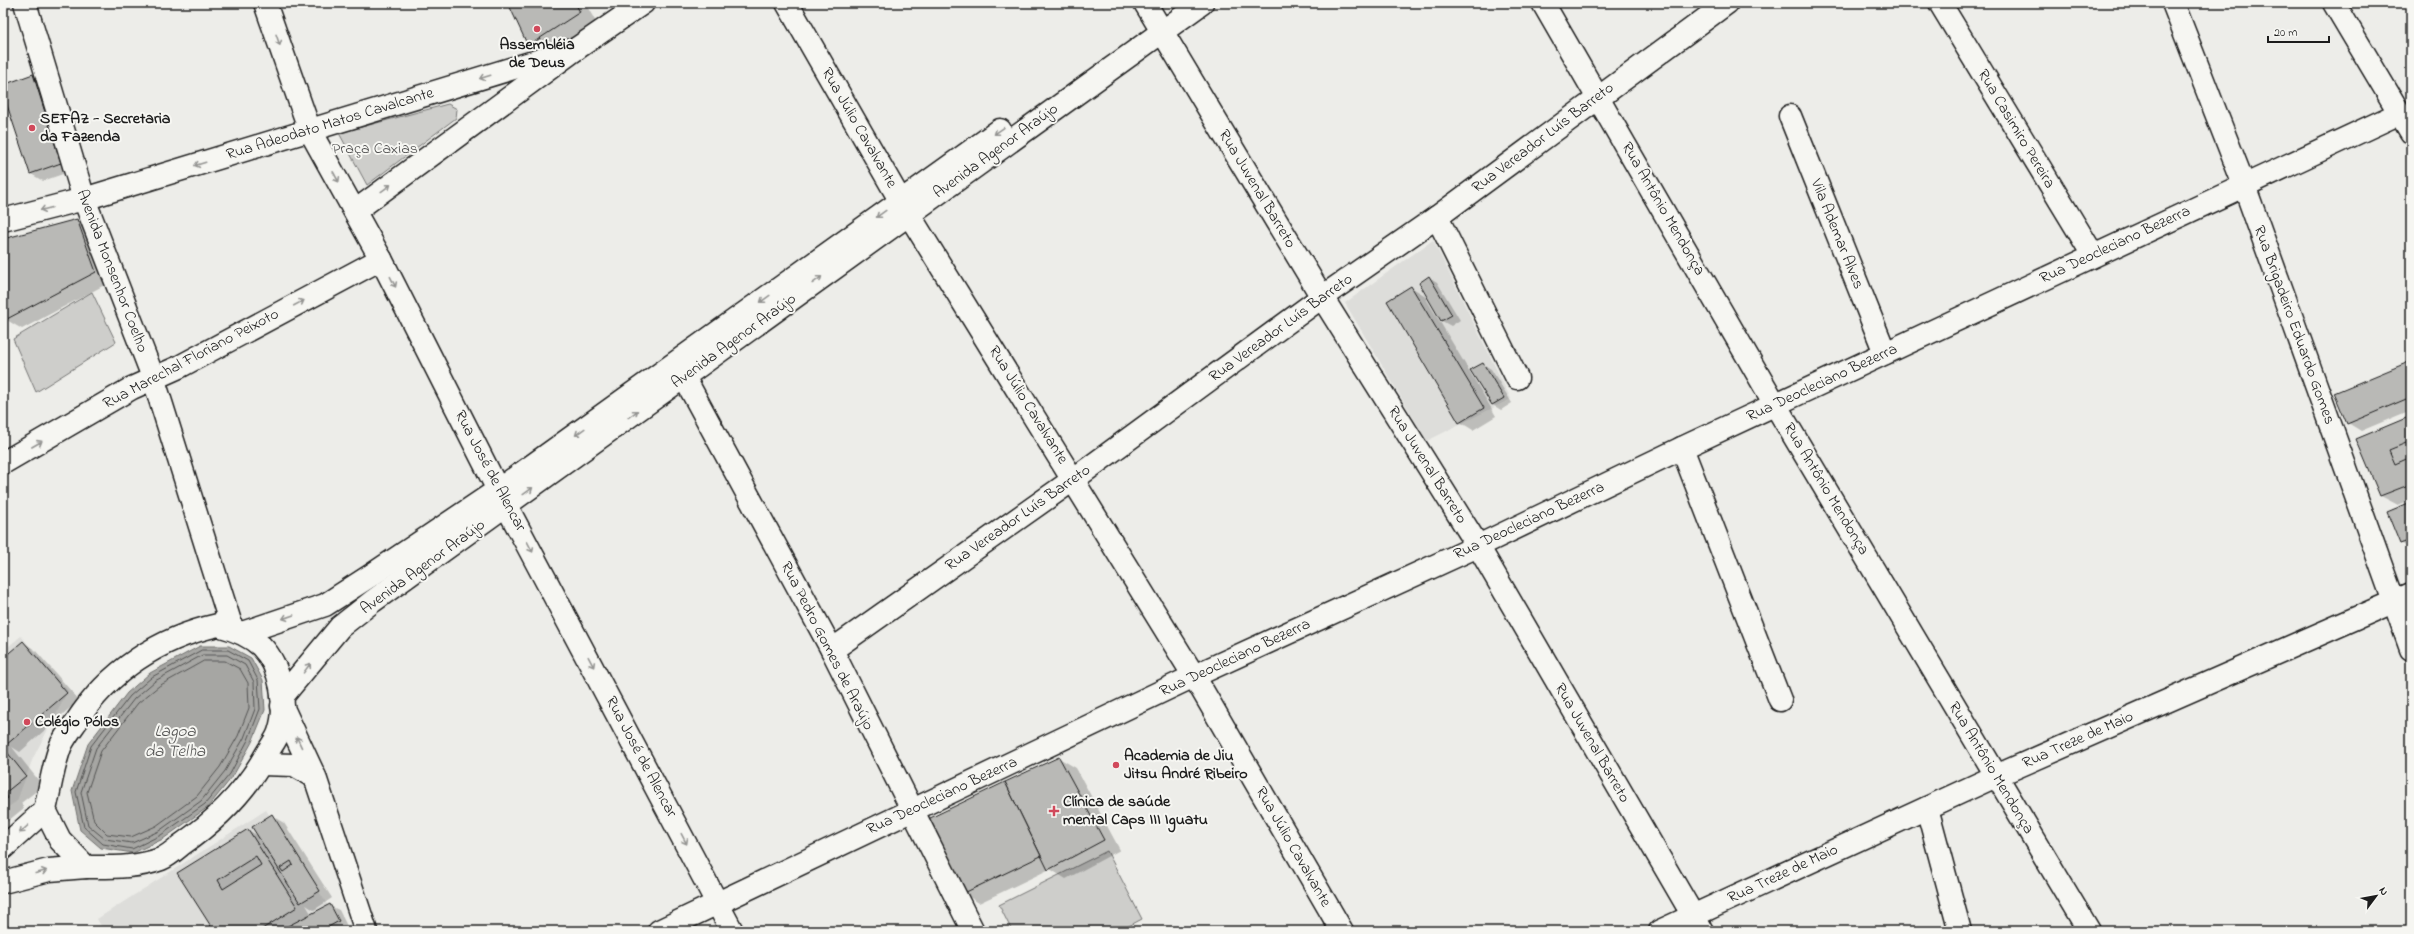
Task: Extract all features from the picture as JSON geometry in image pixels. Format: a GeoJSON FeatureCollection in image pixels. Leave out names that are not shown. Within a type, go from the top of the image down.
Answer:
{"type":"FeatureCollection","features":[{"type":"Feature","properties":{"kind":"street","name":"Avenida Monsenhor Coelho"},"geometry":{"type":"LineString","coordinates":[[25,3],[84,199],[152,377],[237,631]]}},
{"type":"Feature","properties":{"kind":"street","name":"Rua José de Alencar"},"geometry":{"type":"LineString","coordinates":[[265,3],[310,131],[381,259],[503,498],[732,931]]}},
{"type":"Feature","properties":{"kind":"street","name":"Rua Adeodato Matos Cavalcante"},"geometry":{"type":"LineString","coordinates":[[355,211],[576,49],[644,3]]}},
{"type":"Feature","properties":{"kind":"street","name":"Rua Júlio Cavalvante"},"geometry":{"type":"LineString","coordinates":[[787,3],[904,207],[1074,479],[1194,676],[1342,931]]}},
{"type":"Feature","properties":{"kind":"street","name":"Avenida Agenor Araújo"},"geometry":{"type":"LineString","coordinates":[[282,701],[340,627],[503,498],[904,207],[1154,18],[1179,3]]}},
{"type":"Feature","properties":{"kind":"street","name":"Avenida Agenor Araújo"},"geometry":{"type":"LineString","coordinates":[[1154,18],[1202,3]]}},
{"type":"Feature","properties":{"kind":"street","name":"Rua Antônio Mendonça"},"geometry":{"type":"LineString","coordinates":[[1543,3],[1776,406],[2089,931]]}},
{"type":"Feature","properties":{"kind":"street","name":"Rua Vereador Luís Barreto"},"geometry":{"type":"LineString","coordinates":[[832,650],[1074,479],[1322,297],[1437,217],[1598,96],[1727,3]]}},
{"type":"Feature","properties":{"kind":"street","name":"Rua Casimiro Pereira"},"geometry":{"type":"LineString","coordinates":[[1940,3],[2093,255]]}},
{"type":"Feature","properties":{"kind":"street","name":"Rua Brigadeiro Eduardo Gomes"},"geometry":{"type":"LineString","coordinates":[[2173,3],[2402,598],[2411,649]]}},
{"type":"Feature","properties":{"kind":"street"},"geometry":{"type":"LineString","coordinates":[[2334,3],[2411,132]]}},
{"type":"Feature","properties":{"kind":"street","name":"Rua Juvenal Barreto"},"geometry":{"type":"LineString","coordinates":[[1154,18],[1322,297],[1478,546],[1697,924]]}},
{"type":"Feature","properties":{"kind":"street","name":"Rua Adeodato Matos Cavalcante"},"geometry":{"type":"LineString","coordinates":[[3,220],[84,199],[576,49]]}},
{"type":"Feature","properties":{"kind":"street","name":"Rua Deocleciano Bezerra"},"geometry":{"type":"LineString","coordinates":[[659,931],[1194,676],[1478,546],[1682,448],[1776,406],[2093,255],[2400,113]]}},
{"type":"Feature","properties":{"kind":"street","name":"Vila Ademar Alves"},"geometry":{"type":"LineString","coordinates":[[1790,116],[1885,353]]}},
{"type":"Feature","properties":{"kind":"street"},"geometry":{"type":"LineString","coordinates":[[1437,217],[1517,378]]}},
{"type":"Feature","properties":{"kind":"street","name":"Rua Marechal Floriano Peixoto"},"geometry":{"type":"LineString","coordinates":[[3,464],[152,377],[178,367],[381,259]]}},
{"type":"Feature","properties":{"kind":"street","name":"Rua Pedro Gomes de Araújo"},"geometry":{"type":"LineString","coordinates":[[680,370],[832,650],[973,931]]}},
{"type":"Feature","properties":{"kind":"street"},"geometry":{"type":"LineString","coordinates":[[1682,448],[1780,700]]}},
{"type":"Feature","properties":{"kind":"street","name":"Avenida Agenor Araújo"},"geometry":{"type":"LineString","coordinates":[[45,810],[62,744],[83,711],[107,683],[136,659],[173,638],[218,625],[237,631],[325,604],[503,498]]}},
{"type":"Feature","properties":{"kind":"street","name":"Rua Treze de Maio"},"geometry":{"type":"LineString","coordinates":[[1660,931],[1697,924],[1927,808],[1996,776],[2402,598]]}},
{"type":"Feature","properties":{"kind":"street"},"geometry":{"type":"LineString","coordinates":[[3,882],[49,870],[86,867],[124,867],[162,859],[214,820],[240,794],[261,764],[279,732],[282,701],[279,678],[271,661],[261,646],[237,631]]}},
{"type":"Feature","properties":{"kind":"street"},"geometry":{"type":"LineString","coordinates":[[282,701],[315,777],[366,931]]}},
{"type":"Feature","properties":{"kind":"street"},"geometry":{"type":"LineString","coordinates":[[261,764],[294,765],[315,777]]}},
{"type":"Feature","properties":{"kind":"street"},"geometry":{"type":"LineString","coordinates":[[1927,808],[1960,931]]}},
{"type":"Feature","properties":{"kind":"street"},"geometry":{"type":"LineString","coordinates":[[3,848],[45,810],[60,840],[86,867]]}},
{"type":"Feature","properties":{"kind":"shaded area"},"geometry":{"type":"Polygon","coordinates":[[[1433,240],[1511,399],[1427,441],[1345,303],[1433,240]]]}},
{"type":"Feature","properties":{"kind":"shaded area","name":"Colégio Pólos"},"geometry":{"type":"Polygon","coordinates":[[[21,636],[68,691],[33,758],[17,801],[3,811],[3,651],[21,636]]]}},
{"type":"Feature","properties":{"kind":"shaded area"},"geometry":{"type":"Polygon","coordinates":[[[266,810],[340,924],[327,931],[104,931],[97,919],[266,810]]]}},
{"type":"Feature","properties":{"kind":"green space","name":"Praça Caxias"},"geometry":{"type":"Polygon","coordinates":[[[448,104],[457,109],[456,118],[367,185],[339,133],[448,104]]]}},
{"type":"Feature","properties":{"kind":"green space"},"geometry":{"type":"Polygon","coordinates":[[[92,292],[116,342],[36,392],[13,339],[92,292]]]}},
{"type":"Feature","properties":{"kind":"green space"},"geometry":{"type":"Polygon","coordinates":[[[1107,851],[1142,919],[1119,931],[1012,931],[999,905],[1107,851]]]}},
{"type":"Feature","properties":{"kind":"water","name":"Lagoa da Telha"},"geometry":{"type":"Polygon","coordinates":[[[200,646],[229,646],[251,658],[263,680],[265,710],[252,742],[233,776],[208,807],[163,839],[133,853],[101,848],[80,830],[72,791],[88,744],[127,693],[150,673],[200,646]]]}},
{"type":"Feature","properties":{"kind":"building","name":"Assembléia de Deus"},"geometry":{"type":"Polygon","coordinates":[[[508,3],[575,3],[580,12],[528,46],[508,3]]]}},
{"type":"Feature","properties":{"kind":"building","name":"SEFAZ - Secretaria da Fazenda"},"geometry":{"type":"Polygon","coordinates":[[[33,74],[61,163],[30,174],[3,93],[3,85],[33,74]]]}},
{"type":"Feature","properties":{"kind":"building"},"geometry":{"type":"Polygon","coordinates":[[[77,219],[96,272],[5,320],[3,239],[77,219]]]}},
{"type":"Feature","properties":{"kind":"building"},"geometry":{"type":"Polygon","coordinates":[[[1429,276],[1452,315],[1441,321],[1419,283],[1429,276]]]}},
{"type":"Feature","properties":{"kind":"building"},"geometry":{"type":"Polygon","coordinates":[[[1411,286],[1484,408],[1459,423],[1387,301],[1411,286]]]}},
{"type":"Feature","properties":{"kind":"building"},"geometry":{"type":"Polygon","coordinates":[[[2411,361],[2411,397],[2347,424],[2334,393],[2411,361]]]}},
{"type":"Feature","properties":{"kind":"building"},"geometry":{"type":"Polygon","coordinates":[[[1483,363],[1504,398],[1492,405],[1470,370],[1483,363]]]}},
{"type":"Feature","properties":{"kind":"building"},"geometry":{"type":"Polygon","coordinates":[[[2411,416],[2411,441],[2389,450],[2395,464],[2411,457],[2411,484],[2380,496],[2356,439],[2411,416]]]}},
{"type":"Feature","properties":{"kind":"building"},"geometry":{"type":"Polygon","coordinates":[[[2411,502],[2411,540],[2400,544],[2387,512],[2411,502]]]}},
{"type":"Feature","properties":{"kind":"building"},"geometry":{"type":"Polygon","coordinates":[[[23,641],[67,693],[6,745],[3,742],[3,658],[23,641]]]}},
{"type":"Feature","properties":{"kind":"building"},"geometry":{"type":"Polygon","coordinates":[[[3,747],[26,776],[5,793],[8,798],[3,802],[3,747]]]}},
{"type":"Feature","properties":{"kind":"building","name":"Clínica de saúde mental Caps III Iguatu"},"geometry":{"type":"Polygon","coordinates":[[[1059,757],[1104,840],[1048,870],[1005,782],[1059,757]]]}},
{"type":"Feature","properties":{"kind":"building"},"geometry":{"type":"Polygon","coordinates":[[[1005,782],[1041,856],[962,894],[926,820],[1005,782]]]}},
{"type":"Feature","properties":{"kind":"building"},"geometry":{"type":"Polygon","coordinates":[[[272,814],[320,891],[300,903],[252,827],[272,814]],[[291,861],[280,868],[283,872],[293,865],[291,861]]]}},
{"type":"Feature","properties":{"kind":"building"},"geometry":{"type":"Polygon","coordinates":[[[248,829],[297,907],[259,931],[214,931],[177,873],[248,829]],[[256,856],[218,880],[223,889],[261,865],[256,856]]]}},
{"type":"Feature","properties":{"kind":"building"},"geometry":{"type":"Polygon","coordinates":[[[330,904],[339,921],[321,931],[291,931],[288,926],[330,904]]]}},
{"type":"Feature","properties":{"kind":"place","name":"Assembléia de Deus"},"geometry":{"type":"Point","coordinates":[537,29]}},
{"type":"Feature","properties":{"kind":"place","name":"SEFAZ - Secretaria da Fazenda"},"geometry":{"type":"Point","coordinates":[32,128]}},
{"type":"Feature","properties":{"kind":"place","name":"Colégio Pólos"},"geometry":{"type":"Point","coordinates":[27,722]}},
{"type":"Feature","properties":{"kind":"place","name":"Academia de Jiu Jitsu André Ribeiro"},"geometry":{"type":"Point","coordinates":[1116,765]}},
{"type":"Feature","properties":{"kind":"place","name":"Clínica de saúde mental Caps III Iguatu"},"geometry":{"type":"Point","coordinates":[1054,811]}}]}
